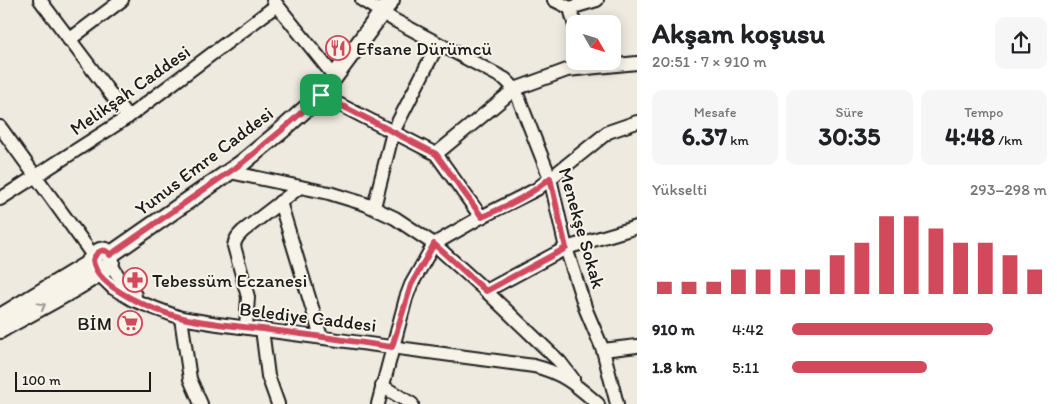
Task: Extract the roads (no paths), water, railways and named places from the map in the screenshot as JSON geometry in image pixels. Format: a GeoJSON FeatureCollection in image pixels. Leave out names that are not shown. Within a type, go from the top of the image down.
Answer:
{"type":"FeatureCollection","features":[{"type":"Feature","properties":{"kind":"main road","name":"Yunus Emre Caddesi"},"geometry":{"type":"LineString","coordinates":[[0,317],[86,265],[103,262],[230,172],[282,130],[321,95],[386,6]]}},
{"type":"Feature","properties":{"kind":"main road"},"geometry":{"type":"LineString","coordinates":[[0,330],[103,262]]}},
{"type":"Feature","properties":{"kind":"street"},"geometry":{"type":"LineString","coordinates":[[40,0],[128,117]]}},
{"type":"Feature","properties":{"kind":"street"},"geometry":{"type":"LineString","coordinates":[[69,40],[122,0]]}},
{"type":"Feature","properties":{"kind":"street"},"geometry":{"type":"LineString","coordinates":[[362,0],[386,6],[438,44],[505,79],[515,89]]}},
{"type":"Feature","properties":{"kind":"street"},"geometry":{"type":"LineString","coordinates":[[554,0],[570,8],[597,0]]}},
{"type":"Feature","properties":{"kind":"street"},"geometry":{"type":"LineString","coordinates":[[275,2],[334,76]]}},
{"type":"Feature","properties":{"kind":"street","name":"Melikşah Caddesi"},"geometry":{"type":"LineString","coordinates":[[0,199],[128,117],[275,2]]}},
{"type":"Feature","properties":{"kind":"street"},"geometry":{"type":"LineString","coordinates":[[570,8],[572,15]]}},
{"type":"Feature","properties":{"kind":"street"},"geometry":{"type":"LineString","coordinates":[[374,207],[393,132],[438,44]]}},
{"type":"Feature","properties":{"kind":"street"},"geometry":{"type":"LineString","coordinates":[[621,64],[637,63]]}},
{"type":"Feature","properties":{"kind":"street"},"geometry":{"type":"LineString","coordinates":[[436,154],[515,89],[567,70]]}},
{"type":"Feature","properties":{"kind":"street","name":"Menekşe Sokak"},"geometry":{"type":"LineString","coordinates":[[515,89],[550,178],[566,248],[586,310],[603,350],[617,404]]}},
{"type":"Feature","properties":{"kind":"street"},"geometry":{"type":"LineString","coordinates":[[321,95],[436,154],[482,217]]}},
{"type":"Feature","properties":{"kind":"street"},"geometry":{"type":"LineString","coordinates":[[378,404],[392,347],[411,285],[434,244],[537,189],[608,132],[637,122]]}},
{"type":"Feature","properties":{"kind":"street","name":"Belediye Caddesi"},"geometry":{"type":"LineString","coordinates":[[0,127],[103,262],[122,294],[182,318],[534,366],[561,374],[576,384],[598,404]]}},
{"type":"Feature","properties":{"kind":"street"},"geometry":{"type":"LineString","coordinates":[[230,172],[329,193],[374,207],[395,218],[434,244],[486,291],[560,362],[576,384]]}},
{"type":"Feature","properties":{"kind":"street"},"geometry":{"type":"LineString","coordinates":[[246,327],[248,297],[234,246],[237,236],[300,187]]}},
{"type":"Feature","properties":{"kind":"street"},"geometry":{"type":"LineString","coordinates":[[280,202],[321,337]]}},
{"type":"Feature","properties":{"kind":"street"},"geometry":{"type":"LineString","coordinates":[[486,291],[566,248],[637,227]]}},
{"type":"Feature","properties":{"kind":"street"},"geometry":{"type":"LineString","coordinates":[[182,318],[190,378],[201,404]]}},
{"type":"Feature","properties":{"kind":"street"},"geometry":{"type":"LineString","coordinates":[[262,329],[268,376],[278,404]]}},
{"type":"Feature","properties":{"kind":"street"},"geometry":{"type":"LineString","coordinates":[[603,350],[637,346]]}},
{"type":"Feature","properties":{"kind":"street"},"geometry":{"type":"LineString","coordinates":[[382,386],[412,404]]}},
{"type":"Feature","properties":{"kind":"place","name":"Efsane Dürümcü"},"geometry":{"type":"Point","coordinates":[338,48]}},
{"type":"Feature","properties":{"kind":"place","name":"Tebessüm Eczanesi"},"geometry":{"type":"Point","coordinates":[135,280]}},
{"type":"Feature","properties":{"kind":"place","name":"BİM"},"geometry":{"type":"Point","coordinates":[130,323]}}]}
